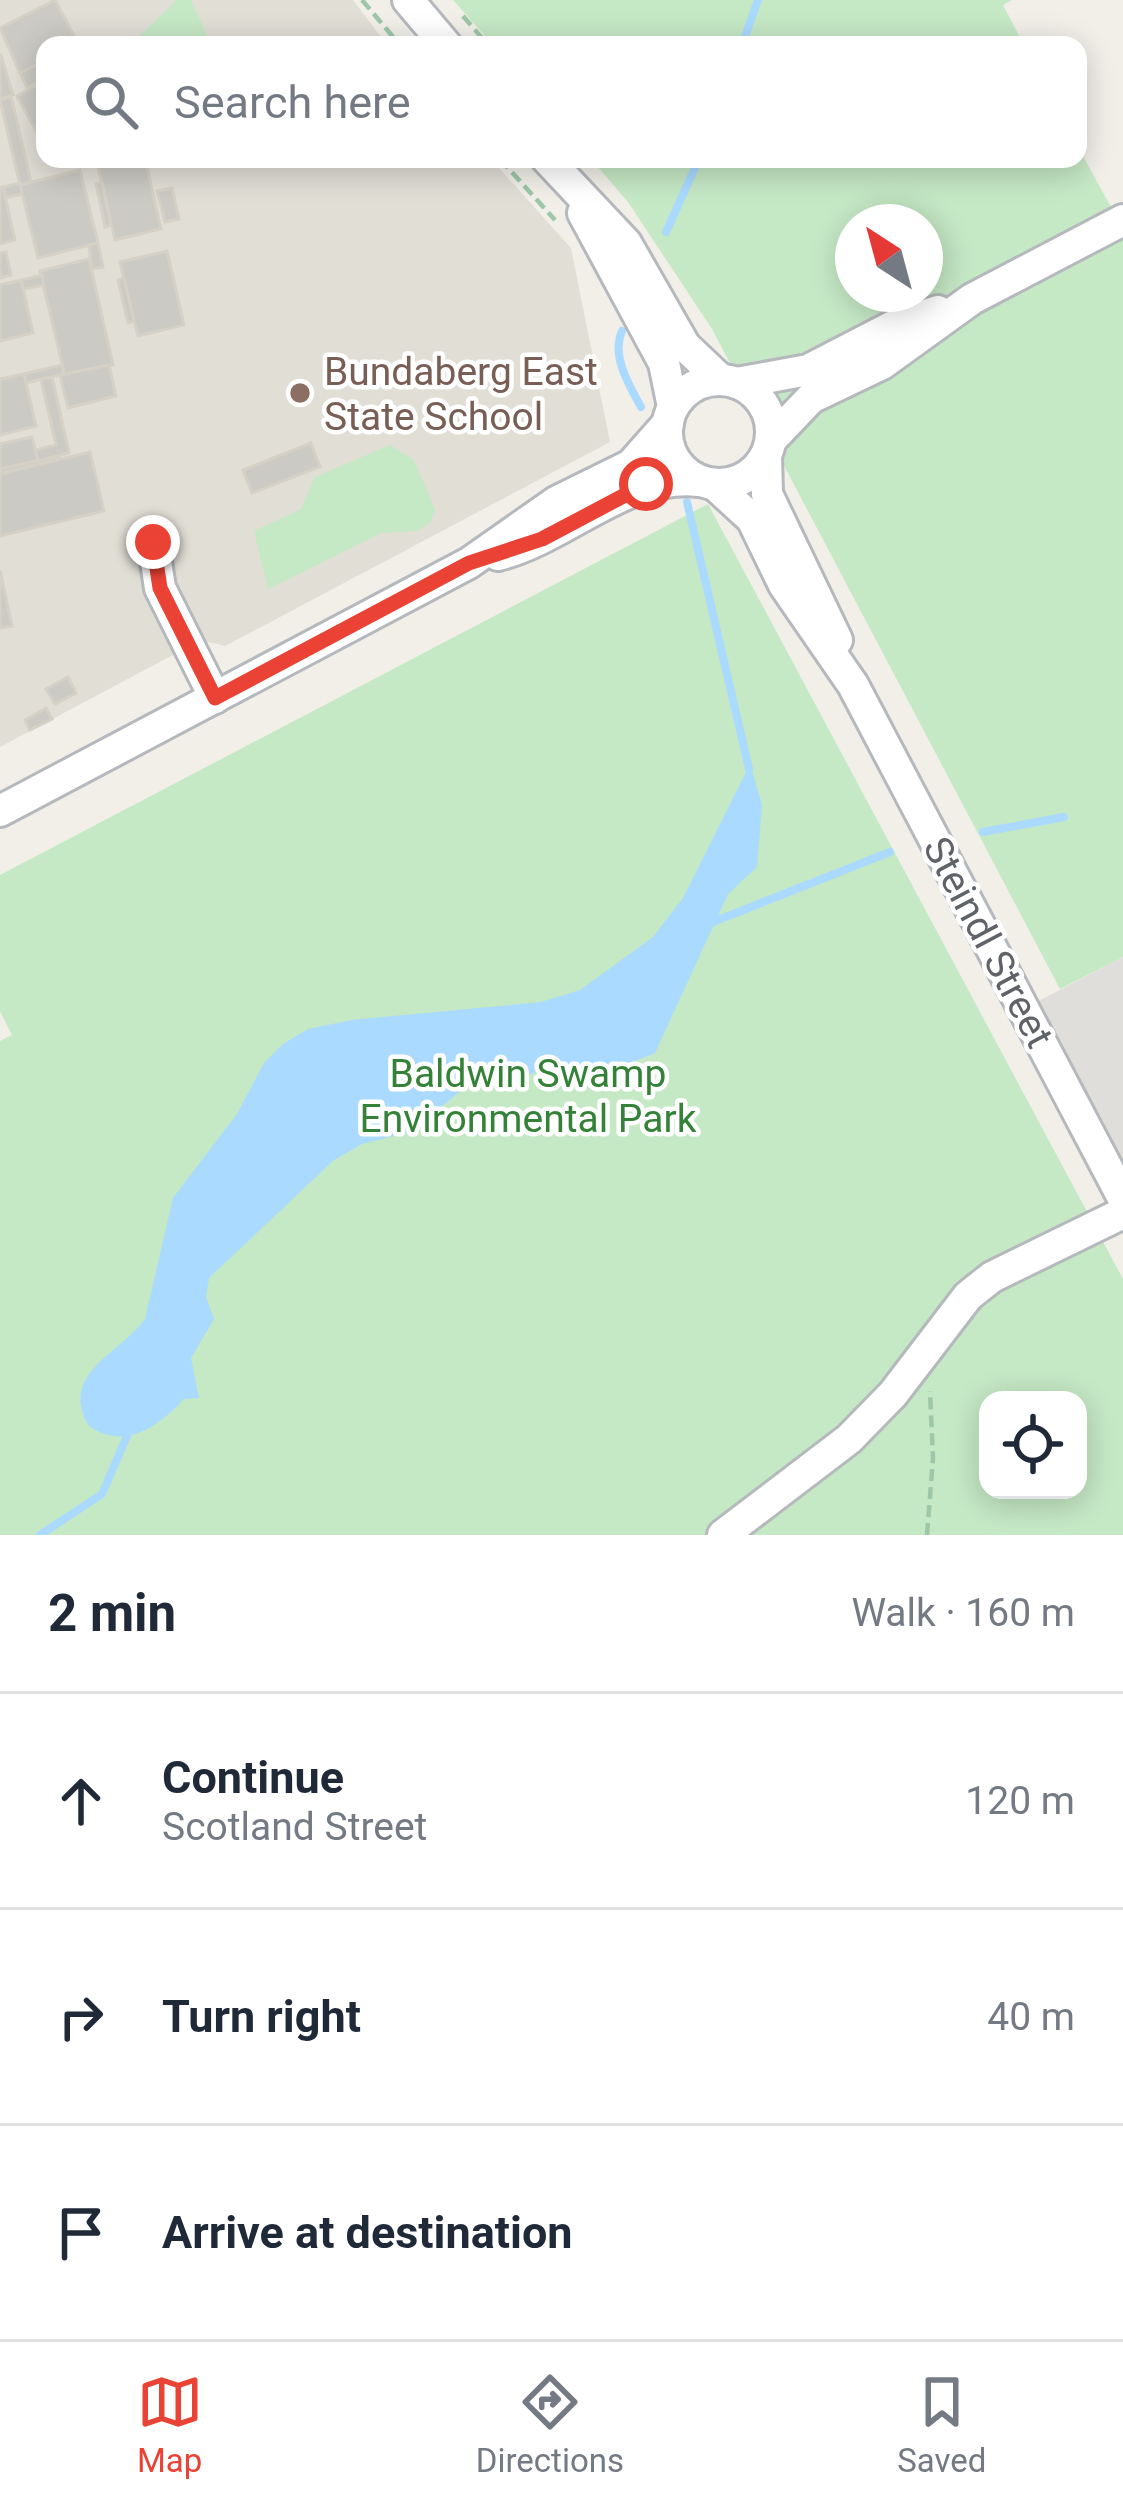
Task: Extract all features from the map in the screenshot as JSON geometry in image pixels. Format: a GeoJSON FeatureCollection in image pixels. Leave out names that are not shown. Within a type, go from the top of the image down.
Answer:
{"type":"FeatureCollection","features":[{"type":"Feature","properties":{"kind":"street"},"geometry":{"type":"LineString","coordinates":[[408,0],[438,36]]}},
{"type":"Feature","properties":{"kind":"street"},"geometry":{"type":"LineString","coordinates":[[556,169],[626,243],[685,346],[764,406],[768,448]]}},
{"type":"Feature","properties":{"kind":"street"},"geometry":{"type":"LineString","coordinates":[[556,169],[664,363],[673,458],[707,483]]}},
{"type":"Feature","properties":{"kind":"street"},"geometry":{"type":"LineString","coordinates":[[469,563],[542,539],[646,484],[669,478],[707,483],[745,478],[802,404],[883,364],[972,299],[1123,220]]}},
{"type":"Feature","properties":{"kind":"street"},"geometry":{"type":"LineString","coordinates":[[0,811],[469,563],[556,502],[631,465],[693,387],[808,370],[895,325],[972,299]]}},
{"type":"Feature","properties":{"kind":"street","name":"Steindl Street"},"geometry":{"type":"LineString","coordinates":[[768,448],[762,478],[767,494],[827,610],[853,685]]}},
{"type":"Feature","properties":{"kind":"street","name":"Steindl Street"},"geometry":{"type":"LineString","coordinates":[[707,483],[752,519],[784,585],[853,685],[1123,1198]]}},
{"type":"Feature","properties":{"kind":"street"},"geometry":{"type":"LineString","coordinates":[[153,542],[160,588],[215,698]]}},
{"type":"Feature","properties":{"kind":"street"},"geometry":{"type":"LineString","coordinates":[[723,1535],[848,1439],[893,1394],[968,1296],[992,1277],[1123,1213]]}},
{"type":"Feature","properties":{"kind":"path"},"geometry":{"type":"LineString","coordinates":[[362,0],[392,36]]}},
{"type":"Feature","properties":{"kind":"path"},"geometry":{"type":"LineString","coordinates":[[451,3],[480,36]]}},
{"type":"Feature","properties":{"kind":"path"},"geometry":{"type":"LineString","coordinates":[[508,168],[566,234]]}},
{"type":"Feature","properties":{"kind":"path"},"geometry":{"type":"LineString","coordinates":[[927,1535],[933,1458],[929,1356],[936,1338]]}},
{"type":"Feature","properties":{"kind":"shaded area","name":"Bundaberg East State School"},"geometry":{"type":"Polygon","coordinates":[[[0,0],[353,0],[380,36],[36,36],[36,168],[499,168],[571,248],[610,442],[225,646],[201,640],[0,747],[0,0]]]}},
{"type":"Feature","properties":{"kind":"shaded area"},"geometry":{"type":"Polygon","coordinates":[[[1123,957],[1123,1196],[1025,1008],[1123,957]]]}},
{"type":"Feature","properties":{"kind":"green space"},"geometry":{"type":"Polygon","coordinates":[[[177,0],[191,0],[207,36],[139,36],[177,0]]]}},
{"type":"Feature","properties":{"kind":"green space"},"geometry":{"type":"Polygon","coordinates":[[[453,0],[1012,0],[1003,5],[1019,36],[485,36],[453,0]]]}},
{"type":"Feature","properties":{"kind":"green space"},"geometry":{"type":"Polygon","coordinates":[[[1087,163],[1123,229],[1123,957],[1060,989],[712,329],[628,202],[599,168],[1087,168],[1087,163]]]}},
{"type":"Feature","properties":{"kind":"green space"},"geometry":{"type":"Polygon","coordinates":[[[390,445],[414,460],[435,510],[430,523],[417,531],[381,533],[268,589],[254,531],[301,509],[315,477],[390,445]]]}},
{"type":"Feature","properties":{"kind":"green space","name":"Baldwin Swamp Environmental Park"},"geometry":{"type":"Polygon","coordinates":[[[708,504],[1123,1279],[1123,1535],[0,1535],[0,1041],[12,1035],[0,1011],[0,875],[708,504]]]}},
{"type":"Feature","properties":{"kind":"water"},"geometry":{"type":"Polygon","coordinates":[[[750,764],[762,805],[757,867],[728,894],[655,1053],[598,1076],[573,1079],[539,1072],[467,1086],[410,1132],[362,1144],[334,1160],[209,1278],[206,1296],[214,1319],[191,1358],[199,1398],[184,1399],[152,1426],[128,1436],[101,1433],[88,1425],[81,1391],[97,1365],[145,1319],[173,1198],[237,1114],[264,1063],[283,1044],[308,1029],[352,1020],[541,1002],[580,990],[653,937],[683,898],[750,764]]]}},
{"type":"Feature","properties":{"kind":"building"},"geometry":{"type":"Polygon","coordinates":[[[55,0],[74,36],[36,36],[36,65],[20,73],[0,28],[55,0]]]}},
{"type":"Feature","properties":{"kind":"building"},"geometry":{"type":"Polygon","coordinates":[[[0,55],[13,95],[0,99],[0,55]]]}},
{"type":"Feature","properties":{"kind":"building"},"geometry":{"type":"Polygon","coordinates":[[[36,65],[36,82],[27,87],[20,73],[36,65]]]}},
{"type":"Feature","properties":{"kind":"building"},"geometry":{"type":"Polygon","coordinates":[[[36,86],[36,131],[17,96],[36,86]]]}},
{"type":"Feature","properties":{"kind":"building"},"geometry":{"type":"Polygon","coordinates":[[[11,96],[31,182],[20,185],[0,100],[11,96]]]}},
{"type":"Feature","properties":{"kind":"building"},"geometry":{"type":"Polygon","coordinates":[[[98,168],[147,168],[161,229],[115,240],[98,168]]]}},
{"type":"Feature","properties":{"kind":"building"},"geometry":{"type":"Polygon","coordinates":[[[80,170],[98,243],[38,258],[20,185],[80,170]]]}},
{"type":"Feature","properties":{"kind":"building"},"geometry":{"type":"Polygon","coordinates":[[[102,182],[111,225],[105,227],[96,184],[102,182]]]}},
{"type":"Feature","properties":{"kind":"building"},"geometry":{"type":"Polygon","coordinates":[[[20,183],[22,194],[5,198],[3,187],[20,183]]]}},
{"type":"Feature","properties":{"kind":"building"},"geometry":{"type":"Polygon","coordinates":[[[0,188],[15,240],[0,244],[0,188]]]}},
{"type":"Feature","properties":{"kind":"building"},"geometry":{"type":"Polygon","coordinates":[[[172,188],[179,219],[165,222],[157,191],[172,188]]]}},
{"type":"Feature","properties":{"kind":"building"},"geometry":{"type":"Polygon","coordinates":[[[98,243],[103,267],[92,269],[89,245],[98,243]]]}},
{"type":"Feature","properties":{"kind":"building"},"geometry":{"type":"Polygon","coordinates":[[[167,251],[184,325],[138,336],[120,262],[167,251]]]}},
{"type":"Feature","properties":{"kind":"building"},"geometry":{"type":"Polygon","coordinates":[[[6,252],[11,275],[0,278],[0,253],[6,252]]]}},
{"type":"Feature","properties":{"kind":"building"},"geometry":{"type":"Polygon","coordinates":[[[89,259],[113,365],[65,376],[40,271],[89,259]]]}},
{"type":"Feature","properties":{"kind":"building"},"geometry":{"type":"Polygon","coordinates":[[[42,275],[44,285],[23,289],[21,280],[42,275]]]}},
{"type":"Feature","properties":{"kind":"building"},"geometry":{"type":"Polygon","coordinates":[[[124,278],[134,321],[128,323],[118,280],[124,278]]]}},
{"type":"Feature","properties":{"kind":"building"},"geometry":{"type":"Polygon","coordinates":[[[21,280],[33,333],[0,341],[0,285],[21,280]]]}},
{"type":"Feature","properties":{"kind":"building"},"geometry":{"type":"Polygon","coordinates":[[[62,365],[64,374],[26,383],[24,374],[62,365]]]}},
{"type":"Feature","properties":{"kind":"building"},"geometry":{"type":"Polygon","coordinates":[[[109,365],[116,396],[68,408],[60,375],[109,365]]]}},
{"type":"Feature","properties":{"kind":"building"},"geometry":{"type":"Polygon","coordinates":[[[24,374],[36,426],[0,435],[0,379],[24,374]]]}},
{"type":"Feature","properties":{"kind":"building"},"geometry":{"type":"Polygon","coordinates":[[[52,377],[69,453],[38,461],[35,450],[56,445],[41,379],[52,377]]]}},
{"type":"Feature","properties":{"kind":"building"},"geometry":{"type":"Polygon","coordinates":[[[32,437],[38,461],[0,469],[0,444],[32,437]]]}},
{"type":"Feature","properties":{"kind":"building"},"geometry":{"type":"Polygon","coordinates":[[[311,443],[320,467],[252,493],[243,470],[311,443]]]}},
{"type":"Feature","properties":{"kind":"building"},"geometry":{"type":"Polygon","coordinates":[[[90,452],[104,511],[0,536],[0,474],[90,452]]]}},
{"type":"Feature","properties":{"kind":"building"},"geometry":{"type":"Polygon","coordinates":[[[60,459],[1,473],[0,469],[60,459]]]}},
{"type":"Feature","properties":{"kind":"building"},"geometry":{"type":"Polygon","coordinates":[[[0,570],[12,626],[0,628],[0,570]]]}},
{"type":"Feature","properties":{"kind":"building"},"geometry":{"type":"Polygon","coordinates":[[[68,677],[76,693],[55,704],[46,689],[68,677]]]}},
{"type":"Feature","properties":{"kind":"building"},"geometry":{"type":"Polygon","coordinates":[[[46,708],[52,719],[30,730],[25,720],[46,708]]]}},
{"type":"Feature","properties":{"kind":"waterway"},"geometry":{"type":"LineString","coordinates":[[745,36],[758,0]]}},
{"type":"Feature","properties":{"kind":"waterway"},"geometry":{"type":"LineString","coordinates":[[666,232],[695,168]]}},
{"type":"Feature","properties":{"kind":"waterway"},"geometry":{"type":"LineString","coordinates":[[622,331],[620,360],[641,407]]}},
{"type":"Feature","properties":{"kind":"waterway"},"geometry":{"type":"LineString","coordinates":[[687,502],[749,769]]}},
{"type":"Feature","properties":{"kind":"waterway"},"geometry":{"type":"LineString","coordinates":[[983,832],[1064,817]]}},
{"type":"Feature","properties":{"kind":"waterway"},"geometry":{"type":"LineString","coordinates":[[708,924],[890,852]]}},
{"type":"Feature","properties":{"kind":"waterway"},"geometry":{"type":"LineString","coordinates":[[40,1535],[102,1494],[130,1429]]}},
{"type":"Feature","properties":{"kind":"place","name":"Bundaberg East State School"},"geometry":{"type":"Point","coordinates":[300,393]}},
{"type":"Feature","properties":{"kind":"route"},"geometry":{"type":"LineString","coordinates":[[153,542],[160,588],[215,698],[469,563],[542,539],[646,484]]}}]}
